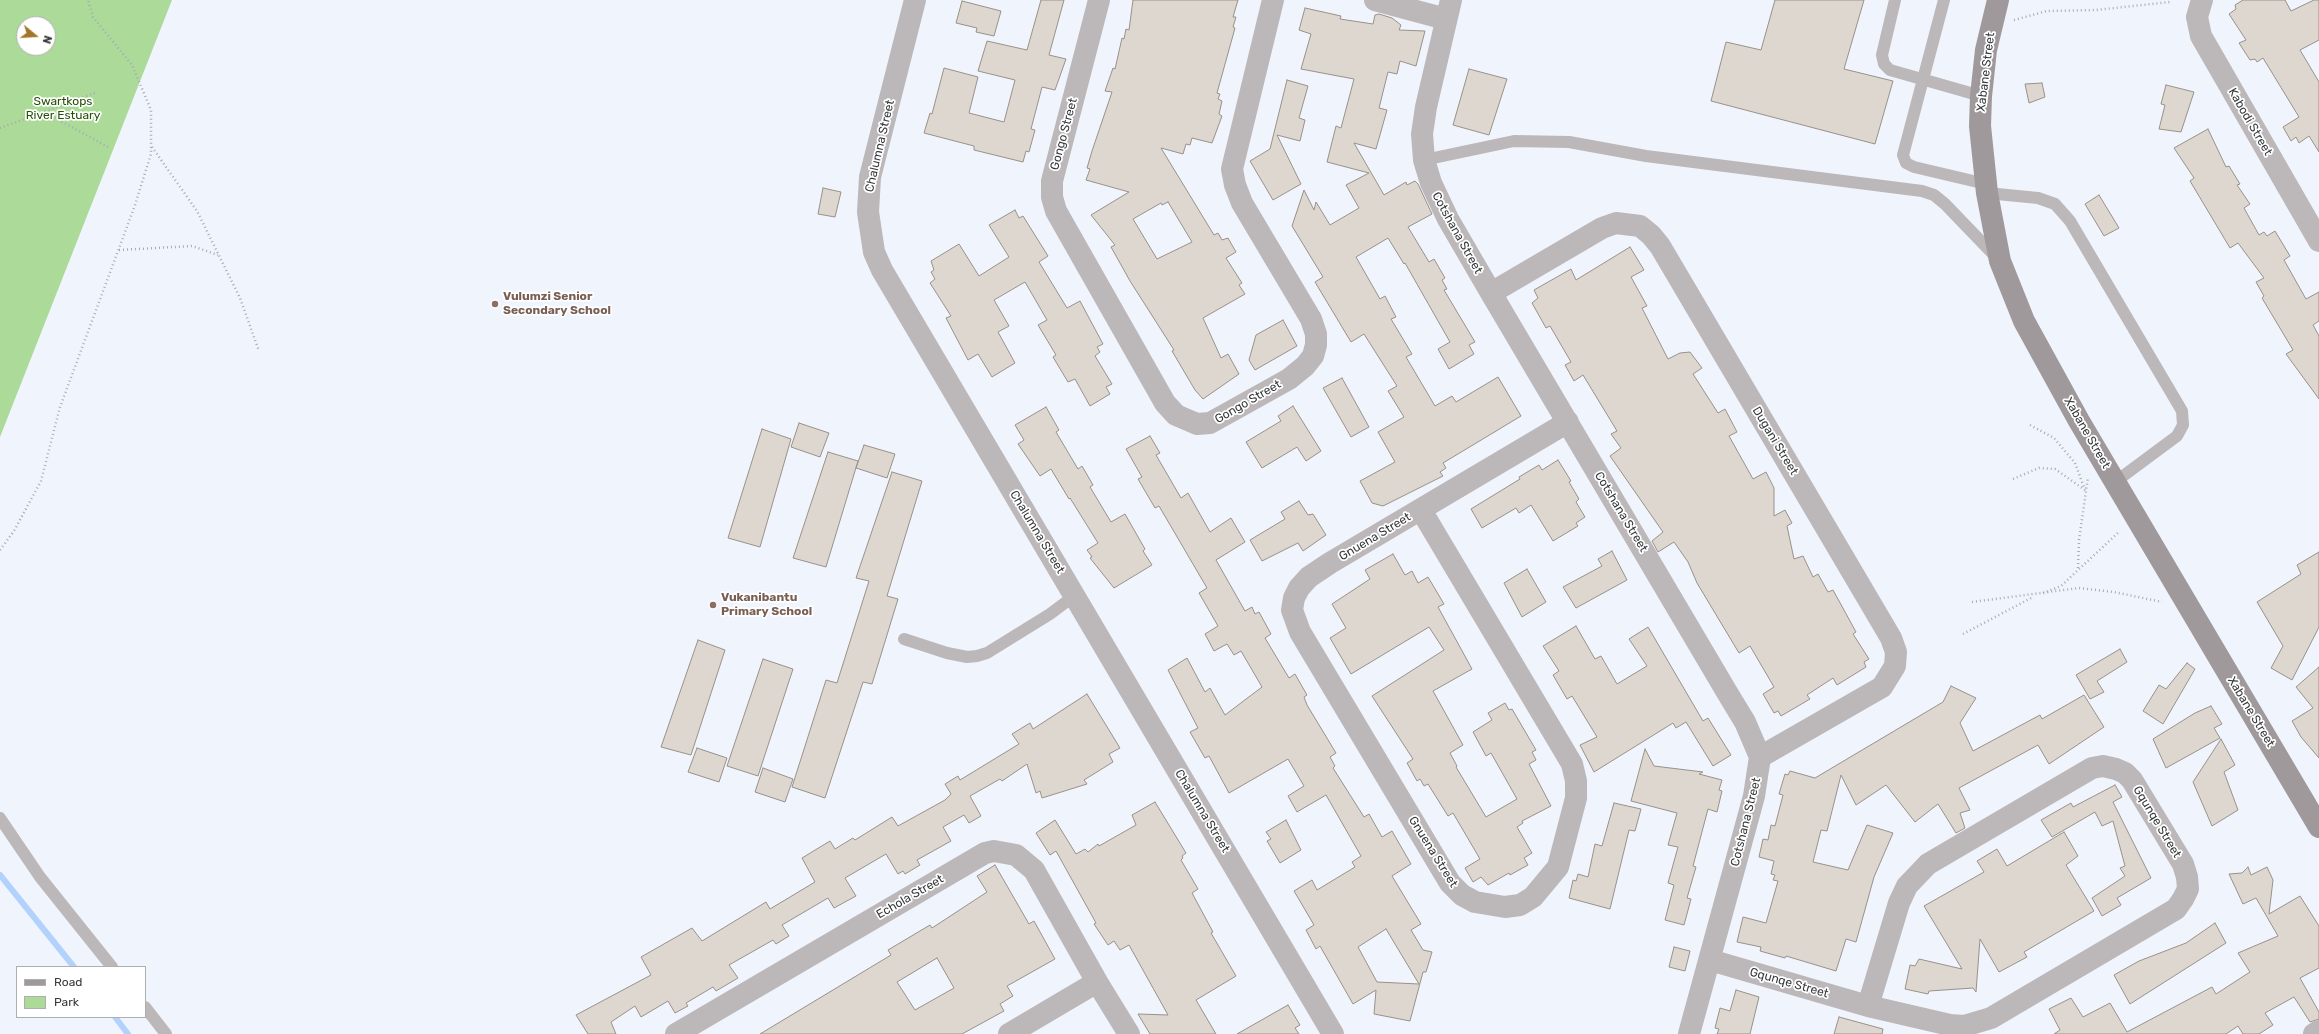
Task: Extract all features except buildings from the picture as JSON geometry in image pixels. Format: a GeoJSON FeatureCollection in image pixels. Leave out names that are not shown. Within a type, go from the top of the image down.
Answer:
{"type":"FeatureCollection","features":[{"type":"Feature","properties":{"kind":"street","name":"Chalumna Street"},"geometry":{"type":"LineString","coordinates":[[916,0],[870,177],[868,212],[874,252],[882,270],[1333,1034]]}},
{"type":"Feature","properties":{"kind":"street","name":"Gongo Street"},"geometry":{"type":"LineString","coordinates":[[1099,0],[1052,181],[1052,197],[1056,211],[1165,403],[1176,415],[1197,424],[1210,423],[1289,379],[1305,366],[1313,356],[1316,345],[1316,334],[1311,319],[1242,203],[1235,185],[1232,170],[1274,0]]}},
{"type":"Feature","properties":{"kind":"street"},"geometry":{"type":"LineString","coordinates":[[1375,0],[1449,10]]}},
{"type":"Feature","properties":{"kind":"street","name":"Xabane Street"},"geometry":{"type":"LineString","coordinates":[[1998,0],[1991,26],[1981,96],[1980,126],[1987,189],[2000,260],[2024,321],[2093,446],[2319,827]]}},
{"type":"Feature","properties":{"kind":"street","name":"Kabodi Street"},"geometry":{"type":"LineString","coordinates":[[2202,0],[2196,17],[2201,36],[2319,241]]}},
{"type":"Feature","properties":{"kind":"street","name":"Cotshana Street"},"geometry":{"type":"LineString","coordinates":[[1449,10],[1426,107],[1422,134],[1424,160],[1431,183],[1448,219],[1491,293],[1728,694],[1744,722],[1760,757],[1754,796],[1689,1034]]}},
{"type":"Feature","properties":{"kind":"street","name":"Dugani Street"},"geometry":{"type":"LineString","coordinates":[[1491,293],[1602,228],[1616,223],[1640,226],[1651,235],[1660,246],[1891,638],[1896,652],[1895,666],[1882,687],[1760,757]]}},
{"type":"Feature","properties":{"kind":"street","name":"Gnuena Street"},"geometry":{"type":"LineString","coordinates":[[1421,510],[1572,764],[1576,781],[1576,798],[1558,867],[1533,897],[1520,905],[1506,907],[1475,902],[1462,895],[1450,883],[1300,632],[1292,610],[1294,598],[1299,588],[1309,577],[1568,422]]}},
{"type":"Feature","properties":{"kind":"street","name":"Gqunqe Street"},"geometry":{"type":"LineString","coordinates":[[1710,960],[1868,1006],[1950,1025],[1964,1026],[1979,1023],[2004,1012],[2176,909],[2184,899],[2188,889],[2187,877],[2183,864],[2132,780],[2125,773],[2116,768],[2103,766],[2092,768],[1928,864],[1907,886],[1899,903],[1868,1006]]}},
{"type":"Feature","properties":{"kind":"street","name":"Echola Street"},"geometry":{"type":"LineString","coordinates":[[676,1034],[985,853],[994,851],[1016,855],[1034,870],[1097,982],[1129,1034]]}},
{"type":"Feature","properties":{"kind":"street"},"geometry":{"type":"LineString","coordinates":[[1009,1034],[1097,982]]}},
{"type":"Feature","properties":{"kind":"street"},"geometry":{"type":"LineString","coordinates":[[2314,1034],[2319,1031]]}},
{"type":"Feature","properties":{"kind":"lane"},"geometry":{"type":"LineString","coordinates":[[1895,0],[1882,55],[1884,64],[1890,70],[1923,81],[1981,96]]}},
{"type":"Feature","properties":{"kind":"lane"},"geometry":{"type":"LineString","coordinates":[[1944,0],[1903,155],[1906,163],[1914,167],[1987,189],[2038,198],[2055,204],[2070,221],[2182,411],[2183,425],[2177,436],[2115,482]]}},
{"type":"Feature","properties":{"kind":"lane"},"geometry":{"type":"LineString","coordinates":[[1424,160],[1514,142],[1570,142],[1646,156],[1922,191],[1934,195],[1945,204],[2000,260]]}},
{"type":"Feature","properties":{"kind":"lane"},"geometry":{"type":"LineString","coordinates":[[904,639],[967,657],[987,653],[1074,596]]}},
{"type":"Feature","properties":{"kind":"lane"},"geometry":{"type":"LineString","coordinates":[[0,818],[40,877],[111,966]]}},
{"type":"Feature","properties":{"kind":"lane"},"geometry":{"type":"LineString","coordinates":[[146,1009],[166,1034]]}},
{"type":"Feature","properties":{"kind":"path"},"geometry":{"type":"LineString","coordinates":[[0,550],[14,531],[41,481],[60,407],[136,205],[151,154],[152,110],[132,66],[93,17],[88,0]]}},
{"type":"Feature","properties":{"kind":"path"},"geometry":{"type":"LineString","coordinates":[[1991,26],[2047,11],[2096,10],[2170,2],[2167,0]]}},
{"type":"Feature","properties":{"kind":"path"},"geometry":{"type":"LineString","coordinates":[[0,128],[97,92]]}},
{"type":"Feature","properties":{"kind":"path"},"geometry":{"type":"LineString","coordinates":[[44,112],[108,146]]}},
{"type":"Feature","properties":{"kind":"path"},"geometry":{"type":"LineString","coordinates":[[151,146],[197,211],[240,298],[259,351]]}},
{"type":"Feature","properties":{"kind":"path"},"geometry":{"type":"LineString","coordinates":[[119,250],[192,246],[219,256]]}},
{"type":"Feature","properties":{"kind":"path"},"geometry":{"type":"LineString","coordinates":[[2030,425],[2054,438],[2076,463],[2086,490]]}},
{"type":"Feature","properties":{"kind":"path"},"geometry":{"type":"LineString","coordinates":[[2078,568],[2079,540],[2093,446]]}},
{"type":"Feature","properties":{"kind":"path"},"geometry":{"type":"LineString","coordinates":[[2013,479],[2039,468],[2055,469],[2086,490]]}},
{"type":"Feature","properties":{"kind":"path"},"geometry":{"type":"LineString","coordinates":[[1963,634],[2038,595],[2061,586],[2078,568],[2136,518]]}},
{"type":"Feature","properties":{"kind":"path"},"geometry":{"type":"LineString","coordinates":[[1972,602],[2038,595],[2079,588],[2114,592],[2190,609]]}},
{"type":"Feature","properties":{"kind":"green space","name":"Swartkops River Estuary"},"geometry":{"type":"Polygon","coordinates":[[[0,0],[172,0],[0,437],[0,0]]]}},
{"type":"Feature","properties":{"kind":"waterway"},"geometry":{"type":"LineString","coordinates":[[0,875],[73,966]]}},
{"type":"Feature","properties":{"kind":"waterway"},"geometry":{"type":"LineString","coordinates":[[116,1018],[128,1034]]}},
{"type":"Feature","properties":{"kind":"place","name":"Vulumzi Senior Secondary School"},"geometry":{"type":"Point","coordinates":[495,304]}},
{"type":"Feature","properties":{"kind":"place","name":"Vukanibantu Primary School"},"geometry":{"type":"Point","coordinates":[713,605]}}]}
